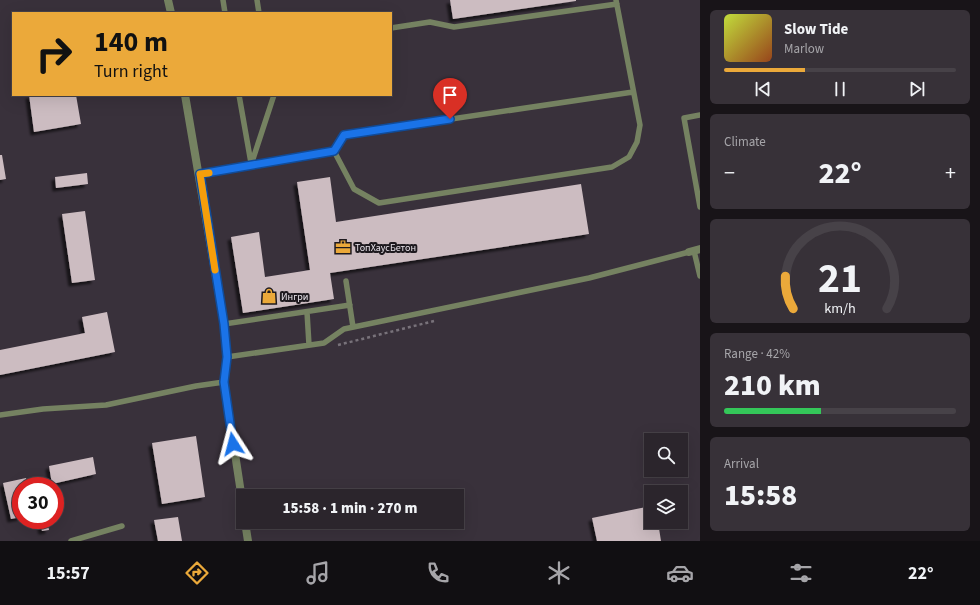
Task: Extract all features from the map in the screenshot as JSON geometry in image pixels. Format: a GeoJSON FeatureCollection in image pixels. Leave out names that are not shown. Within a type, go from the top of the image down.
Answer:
{"type":"FeatureCollection","features":[{"type":"Feature","properties":{"kind":"street"},"geometry":{"type":"LineString","coordinates":[[168,0],[171,12]]}},
{"type":"Feature","properties":{"kind":"street"},"geometry":{"type":"LineString","coordinates":[[185,96],[200,174],[224,324],[227,357],[224,382],[240,489]]}},
{"type":"Feature","properties":{"kind":"street"},"geometry":{"type":"LineString","coordinates":[[246,529],[248,541]]}},
{"type":"Feature","properties":{"kind":"lane"},"geometry":{"type":"LineString","coordinates":[[223,0],[225,12]]}},
{"type":"Feature","properties":{"kind":"lane"},"geometry":{"type":"LineString","coordinates":[[257,0],[259,12]]}},
{"type":"Feature","properties":{"kind":"lane"},"geometry":{"type":"LineString","coordinates":[[334,151],[354,190],[379,203],[612,167],[628,157],[637,142],[640,125],[616,2],[454,27],[430,22],[392,28]]}},
{"type":"Feature","properties":{"kind":"lane"},"geometry":{"type":"LineString","coordinates":[[200,174],[334,151],[344,135],[633,92]]}},
{"type":"Feature","properties":{"kind":"lane"},"geometry":{"type":"LineString","coordinates":[[239,96],[251,166]]}},
{"type":"Feature","properties":{"kind":"lane"},"geometry":{"type":"LineString","coordinates":[[251,166],[274,96]]}},
{"type":"Feature","properties":{"kind":"lane"},"geometry":{"type":"LineString","coordinates":[[700,115],[684,118],[700,207]]}},
{"type":"Feature","properties":{"kind":"lane"},"geometry":{"type":"LineString","coordinates":[[227,357],[324,343],[344,329],[589,278],[694,250],[700,276]]}},
{"type":"Feature","properties":{"kind":"lane"},"geometry":{"type":"LineString","coordinates":[[346,280],[353,327]]}},
{"type":"Feature","properties":{"kind":"lane"},"geometry":{"type":"LineString","coordinates":[[224,324],[350,305]]}},
{"type":"Feature","properties":{"kind":"lane"},"geometry":{"type":"LineString","coordinates":[[306,312],[309,345]]}},
{"type":"Feature","properties":{"kind":"lane"},"geometry":{"type":"LineString","coordinates":[[0,415],[43,409],[106,405],[224,382]]}},
{"type":"Feature","properties":{"kind":"lane"},"geometry":{"type":"LineString","coordinates":[[71,541],[122,526]]}},
{"type":"Feature","properties":{"kind":"building"},"geometry":{"type":"Polygon","coordinates":[[[450,0],[576,0],[576,1],[453,19],[450,0]]]}},
{"type":"Feature","properties":{"kind":"building"},"geometry":{"type":"Polygon","coordinates":[[[29,96],[76,96],[81,124],[34,132],[29,96]]]}},
{"type":"Feature","properties":{"kind":"building"},"geometry":{"type":"Polygon","coordinates":[[[0,155],[2,155],[6,179],[0,180],[0,155]]]}},
{"type":"Feature","properties":{"kind":"building"},"geometry":{"type":"Polygon","coordinates":[[[87,173],[88,184],[56,188],[55,177],[87,173]]]}},
{"type":"Feature","properties":{"kind":"building"},"geometry":{"type":"Polygon","coordinates":[[[330,177],[336,222],[581,184],[589,234],[330,273],[334,299],[243,313],[231,237],[259,232],[265,277],[310,270],[297,182],[330,177]]]}},
{"type":"Feature","properties":{"kind":"building"},"geometry":{"type":"Polygon","coordinates":[[[85,211],[95,280],[72,283],[62,214],[85,211]]]}},
{"type":"Feature","properties":{"kind":"building"},"geometry":{"type":"Polygon","coordinates":[[[107,312],[115,352],[0,375],[0,350],[85,333],[82,317],[107,312]]]}},
{"type":"Feature","properties":{"kind":"building"},"geometry":{"type":"Polygon","coordinates":[[[196,436],[205,497],[162,504],[152,443],[196,436]]]}},
{"type":"Feature","properties":{"kind":"building"},"geometry":{"type":"Polygon","coordinates":[[[93,457],[96,474],[64,481],[64,477],[51,477],[49,466],[93,457]]]}},
{"type":"Feature","properties":{"kind":"building"},"geometry":{"type":"Polygon","coordinates":[[[12,481],[12,519],[11,519],[3,483],[12,481]]]}},
{"type":"Feature","properties":{"kind":"building"},"geometry":{"type":"Polygon","coordinates":[[[644,507],[644,529],[659,529],[661,541],[597,541],[592,518],[644,507]]]}},
{"type":"Feature","properties":{"kind":"building"},"geometry":{"type":"Polygon","coordinates":[[[178,517],[182,541],[158,541],[154,520],[178,517]]]}},
{"type":"Feature","properties":{"kind":"building"},"geometry":{"type":"Polygon","coordinates":[[[42,529],[49,529],[49,530],[42,531],[42,529]]]}},
{"type":"Feature","properties":{"kind":"slow traffic"},"geometry":{"type":"LineString","coordinates":[[209,173],[200,174],[215,270]]}},
{"type":"Feature","properties":{"kind":"place","name":"ТопХаусБетон"},"geometry":{"type":"Point","coordinates":[343,247]}},
{"type":"Feature","properties":{"kind":"place","name":"Ингри"},"geometry":{"type":"Point","coordinates":[269,296]}},
{"type":"Feature","properties":{"kind":"route"},"geometry":{"type":"LineString","coordinates":[[233,444],[224,382],[227,357],[224,324],[200,174],[334,151],[344,135],[450,119]]}}]}
